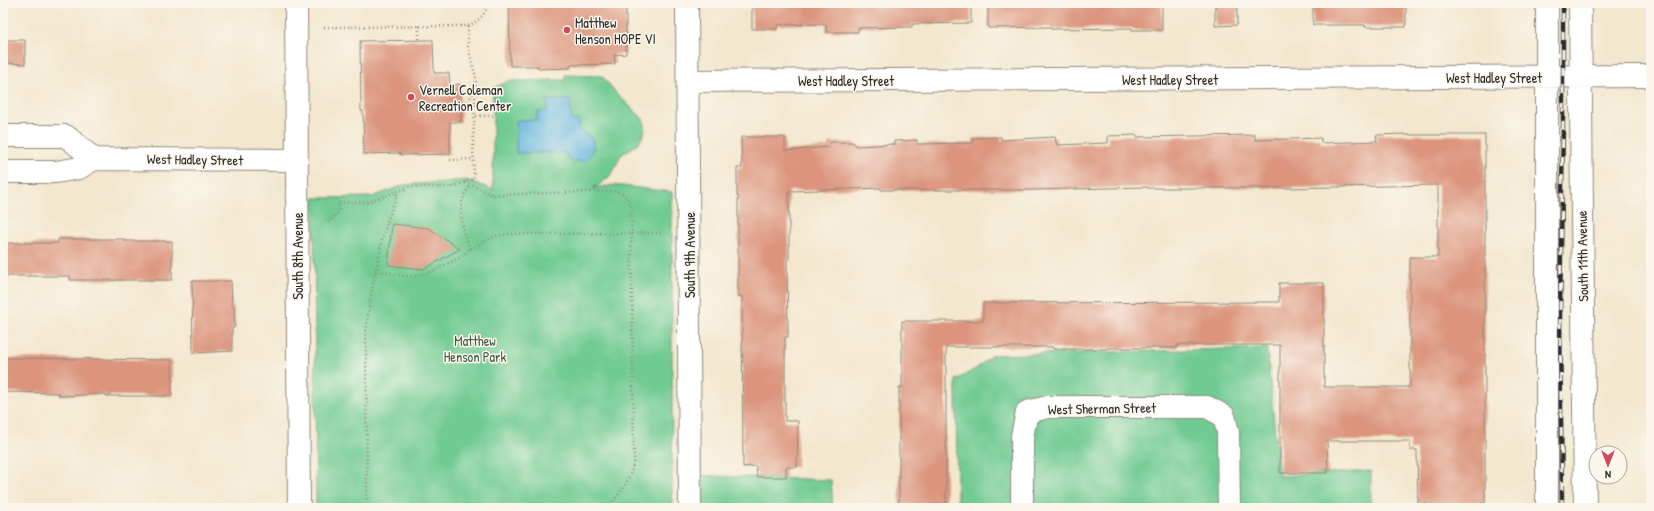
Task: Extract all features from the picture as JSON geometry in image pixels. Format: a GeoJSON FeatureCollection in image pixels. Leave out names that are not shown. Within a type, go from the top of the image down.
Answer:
{"type":"FeatureCollection","features":[{"type":"Feature","properties":{"kind":"street","name":"South 8th Avenue"},"geometry":{"type":"LineString","coordinates":[[296,3],[299,508]]}},
{"type":"Feature","properties":{"kind":"street","name":"South 9th Avenue"},"geometry":{"type":"LineString","coordinates":[[687,3],[690,508]]}},
{"type":"Feature","properties":{"kind":"street"},"geometry":{"type":"LineString","coordinates":[[1547,3],[1547,508]]}},
{"type":"Feature","properties":{"kind":"street","name":"South 11th Avenue"},"geometry":{"type":"LineString","coordinates":[[1580,3],[1585,508]]}},
{"type":"Feature","properties":{"kind":"street","name":"West Hadley Street"},"geometry":{"type":"LineString","coordinates":[[688,81],[1651,76]]}},
{"type":"Feature","properties":{"kind":"street"},"geometry":{"type":"LineString","coordinates":[[3,136],[66,136],[94,159]]}},
{"type":"Feature","properties":{"kind":"street","name":"West Hadley Street"},"geometry":{"type":"LineString","coordinates":[[3,172],[56,172],[79,168],[94,159],[297,160]]}},
{"type":"Feature","properties":{"kind":"street","name":"West Sherman Street"},"geometry":{"type":"LineString","coordinates":[[1022,508],[1022,436],[1027,412],[1048,407],[1207,407],[1224,416],[1228,432],[1229,508]]}},
{"type":"Feature","properties":{"kind":"path"},"geometry":{"type":"LineString","coordinates":[[324,27],[468,26],[477,22],[485,14],[489,3]]}},
{"type":"Feature","properties":{"kind":"path"},"geometry":{"type":"LineString","coordinates":[[419,26],[419,40]]}},
{"type":"Feature","properties":{"kind":"path"},"geometry":{"type":"LineString","coordinates":[[327,223],[339,212],[339,203],[368,202],[409,187],[452,187],[474,179],[473,144],[476,116],[476,87],[473,63],[468,47],[468,26]]}},
{"type":"Feature","properties":{"kind":"path"},"geometry":{"type":"LineString","coordinates":[[462,104],[467,104],[476,87]]}},
{"type":"Feature","properties":{"kind":"path"},"geometry":{"type":"LineString","coordinates":[[476,116],[493,116]]}},
{"type":"Feature","properties":{"kind":"path"},"geometry":{"type":"LineString","coordinates":[[450,160],[474,159]]}},
{"type":"Feature","properties":{"kind":"path"},"geometry":{"type":"LineString","coordinates":[[465,182],[493,195],[612,191],[621,192],[626,196],[631,205],[634,462],[631,474],[624,490],[606,508]]}},
{"type":"Feature","properties":{"kind":"path"},"geometry":{"type":"LineString","coordinates":[[470,249],[461,222],[461,212],[465,192],[471,185]]}},
{"type":"Feature","properties":{"kind":"path"},"geometry":{"type":"LineString","coordinates":[[374,508],[367,502],[366,333],[376,270],[388,219],[398,192]]}},
{"type":"Feature","properties":{"kind":"path"},"geometry":{"type":"LineString","coordinates":[[376,270],[403,276],[414,276],[429,273],[461,257],[470,249],[495,236],[508,234],[661,233]]}},
{"type":"Feature","properties":{"kind":"green space","name":"Matthew Henson Park"},"geometry":{"type":"Polygon","coordinates":[[[565,75],[602,76],[617,94],[642,118],[645,124],[644,134],[638,144],[621,155],[614,170],[608,178],[593,188],[614,185],[672,192],[672,508],[316,508],[314,198],[372,197],[404,185],[467,180],[493,190],[493,88],[509,81],[565,80],[565,75]]]}},
{"type":"Feature","properties":{"kind":"green space"},"geometry":{"type":"Polygon","coordinates":[[[1267,348],[1279,476],[1371,471],[1371,508],[957,508],[956,380],[977,368],[992,355],[1267,348]]]}},
{"type":"Feature","properties":{"kind":"green space"},"geometry":{"type":"Polygon","coordinates":[[[690,475],[831,480],[833,508],[690,508],[690,475]]]}},
{"type":"Feature","properties":{"kind":"water"},"geometry":{"type":"Polygon","coordinates":[[[547,100],[571,100],[571,120],[579,120],[579,131],[589,136],[593,143],[592,153],[588,159],[575,162],[571,161],[565,153],[516,153],[516,120],[537,120],[537,112],[547,111],[547,100]]]}},
{"type":"Feature","properties":{"kind":"building","name":"Matthew Henson HOPE VI"},"geometry":{"type":"Polygon","coordinates":[[[509,3],[615,3],[615,6],[626,5],[626,54],[614,55],[615,64],[570,65],[570,68],[538,69],[538,66],[510,66],[509,3]]]}},
{"type":"Feature","properties":{"kind":"building"},"geometry":{"type":"Polygon","coordinates":[[[752,3],[971,3],[971,23],[912,24],[912,27],[858,28],[858,32],[826,32],[826,24],[777,25],[777,29],[752,29],[752,3]]]}},
{"type":"Feature","properties":{"kind":"building"},"geometry":{"type":"Polygon","coordinates":[[[988,3],[1162,3],[1162,30],[1132,30],[1132,28],[1051,29],[1051,27],[988,28],[988,3]]]}},
{"type":"Feature","properties":{"kind":"building"},"geometry":{"type":"Polygon","coordinates":[[[1215,3],[1237,3],[1237,25],[1215,26],[1215,3]]]}},
{"type":"Feature","properties":{"kind":"building"},"geometry":{"type":"Polygon","coordinates":[[[1313,3],[1406,3],[1406,27],[1313,25],[1313,3]]]}},
{"type":"Feature","properties":{"kind":"building"},"geometry":{"type":"Polygon","coordinates":[[[3,40],[25,40],[25,64],[3,63],[3,40]]]}},
{"type":"Feature","properties":{"kind":"building","name":"Vernell Coleman Recreation Center"},"geometry":{"type":"Polygon","coordinates":[[[433,40],[434,73],[449,73],[450,85],[460,84],[461,122],[450,122],[450,154],[364,154],[363,111],[361,111],[360,41],[433,40]]]}},
{"type":"Feature","properties":{"kind":"building"},"geometry":{"type":"Polygon","coordinates":[[[1137,135],[1137,137],[1255,135],[1255,140],[1321,138],[1321,143],[1377,141],[1376,135],[1485,135],[1485,503],[1481,503],[1481,508],[1427,508],[1427,504],[1418,504],[1417,450],[1410,450],[1410,441],[1327,441],[1328,473],[1280,473],[1280,345],[1177,345],[1177,348],[1107,349],[1053,349],[1053,347],[946,347],[946,508],[899,508],[899,388],[902,388],[902,321],[983,321],[983,303],[1279,302],[1279,283],[1324,283],[1324,387],[1410,387],[1410,257],[1438,257],[1438,185],[1285,188],[1147,187],[1033,190],[881,190],[881,188],[789,191],[789,259],[787,259],[788,337],[785,337],[785,421],[798,421],[797,467],[786,467],[786,477],[757,477],[756,466],[743,467],[742,296],[738,296],[737,196],[737,168],[742,168],[741,137],[785,137],[785,151],[828,147],[830,142],[853,142],[856,146],[894,144],[894,141],[917,140],[917,144],[973,143],[973,138],[1001,137],[1001,140],[1055,137],[1057,145],[1108,143],[1108,136],[1137,135]]]}},
{"type":"Feature","properties":{"kind":"building"},"geometry":{"type":"Polygon","coordinates":[[[392,224],[429,228],[460,249],[424,269],[388,265],[392,224]]]}},
{"type":"Feature","properties":{"kind":"building"},"geometry":{"type":"Polygon","coordinates":[[[58,239],[172,241],[172,280],[70,280],[70,276],[3,276],[3,243],[58,243],[58,239]]]}},
{"type":"Feature","properties":{"kind":"building"},"geometry":{"type":"Polygon","coordinates":[[[192,281],[231,281],[235,327],[232,328],[232,351],[193,353],[192,281]]]}},
{"type":"Feature","properties":{"kind":"building"},"geometry":{"type":"Polygon","coordinates":[[[3,358],[172,360],[172,396],[106,396],[106,394],[59,396],[59,393],[3,392],[3,358]]]}},
{"type":"Feature","properties":{"kind":"railway"},"geometry":{"type":"LineString","coordinates":[[1562,508],[1560,314],[1563,3]]}},
{"type":"Feature","properties":{"kind":"place","name":"Matthew Henson HOPE VI"},"geometry":{"type":"Point","coordinates":[567,30]}},
{"type":"Feature","properties":{"kind":"place","name":"Vernell Coleman Recreation Center"},"geometry":{"type":"Point","coordinates":[411,97]}}]}
